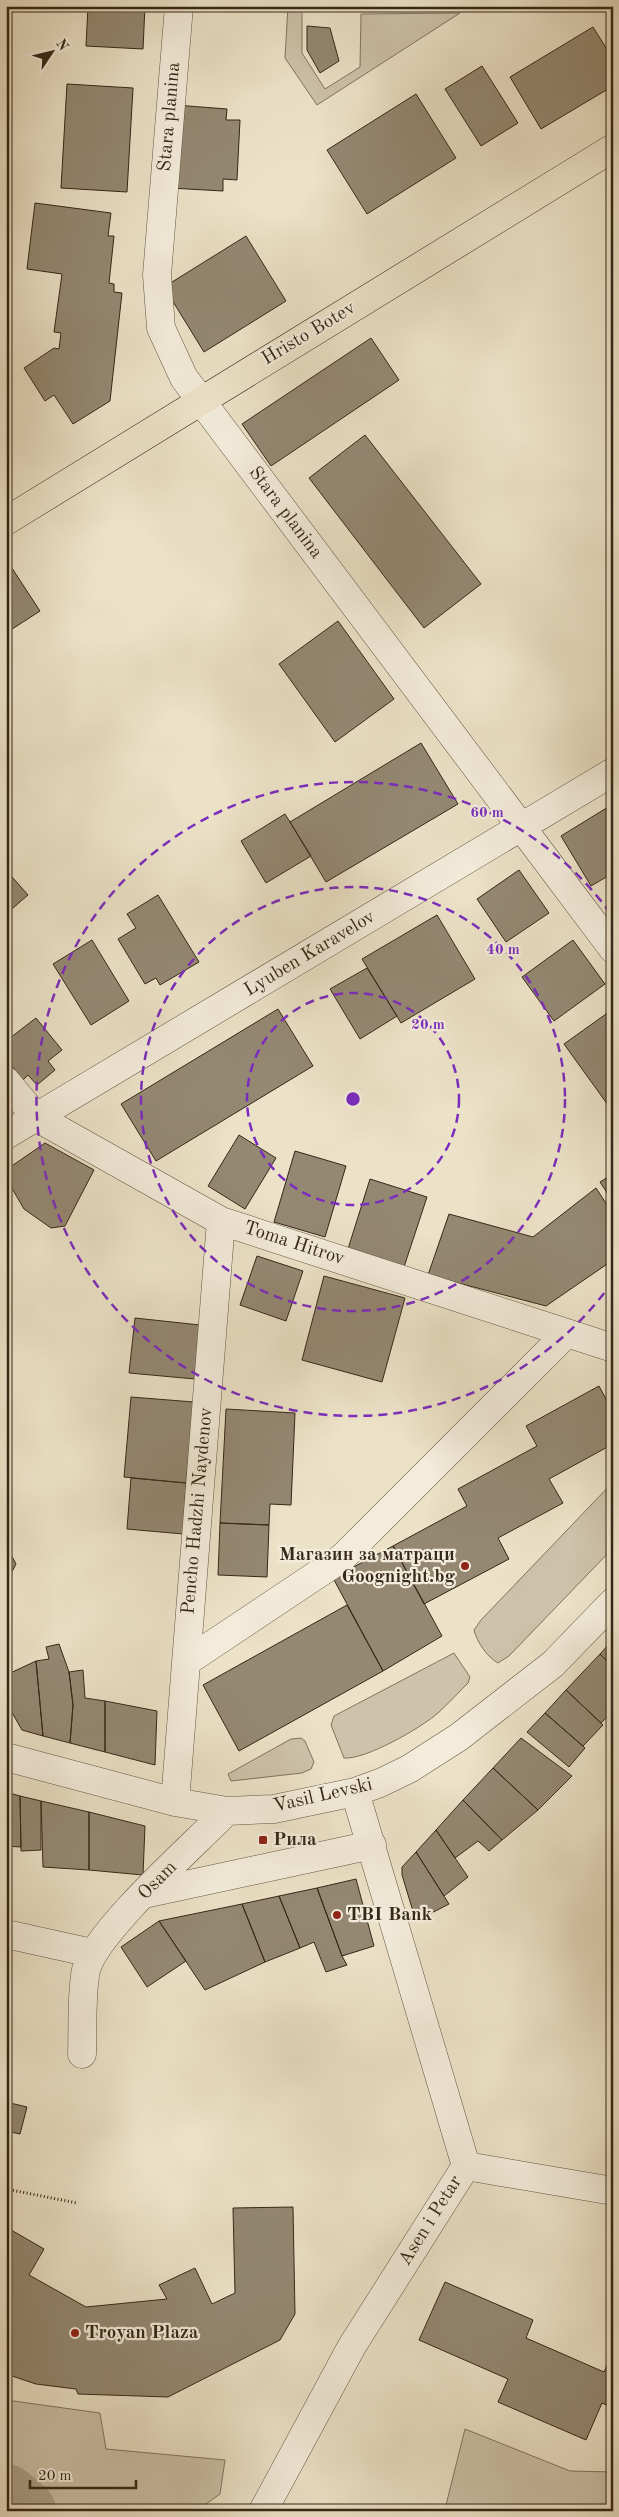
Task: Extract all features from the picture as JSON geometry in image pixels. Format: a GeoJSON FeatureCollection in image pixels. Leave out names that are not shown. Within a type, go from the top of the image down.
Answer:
{"type":"FeatureCollection","features":[{"type":"Feature","properties":{"kind":"main road","name":"Hristo Botev"},"geometry":{"type":"LineString","coordinates":[[6,521],[613,148]]}},
{"type":"Feature","properties":{"kind":"street","name":"Stara planina"},"geometry":{"type":"LineString","coordinates":[[179,6],[157,275],[161,328],[184,378],[613,949]]}},
{"type":"Feature","properties":{"kind":"street","name":"Lyuben Karavelov"},"geometry":{"type":"LineString","coordinates":[[6,1135],[613,772]]}},
{"type":"Feature","properties":{"kind":"street","name":"Toma Hitrov"},"geometry":{"type":"LineString","coordinates":[[6,1081],[36,1117],[221,1220],[613,1348]]}},
{"type":"Feature","properties":{"kind":"street","name":"Pencho Hadzhi Naydenov"},"geometry":{"type":"LineString","coordinates":[[175,1802],[221,1220]]}},
{"type":"Feature","properties":{"kind":"street"},"geometry":{"type":"LineString","coordinates":[[186,1662],[342,1558],[566,1334]]}},
{"type":"Feature","properties":{"kind":"street","name":"Vasil Levski"},"geometry":{"type":"LineString","coordinates":[[8,1754],[175,1802],[227,1811],[274,1808],[356,1792],[409,1769],[459,1737],[553,1664],[613,1602]]}},
{"type":"Feature","properties":{"kind":"street","name":"Asen i Petar"},"geometry":{"type":"LineString","coordinates":[[263,2511],[352,2346],[466,2166],[356,1792]]}},
{"type":"Feature","properties":{"kind":"street","name":"Osam"},"geometry":{"type":"LineString","coordinates":[[92,1953],[144,1894],[227,1811]]}},
{"type":"Feature","properties":{"kind":"street"},"geometry":{"type":"LineString","coordinates":[[144,1894],[372,1845]]}},
{"type":"Feature","properties":{"kind":"street"},"geometry":{"type":"LineString","coordinates":[[6,1934],[92,1953],[86,1971],[82,2054]]}},
{"type":"Feature","properties":{"kind":"street"},"geometry":{"type":"LineString","coordinates":[[466,2166],[613,2191]]}},
{"type":"Feature","properties":{"kind":"path"},"geometry":{"type":"LineString","coordinates":[[6,2189],[76,2203]]}},
{"type":"Feature","properties":{"kind":"shaded area"},"geometry":{"type":"Polygon","coordinates":[[[288,6],[302,6],[302,53],[325,89],[360,67],[361,14],[460,13],[317,105],[285,58],[288,6]]]}},
{"type":"Feature","properties":{"kind":"shaded area"},"geometry":{"type":"Polygon","coordinates":[[[613,1482],[613,1548],[509,1656],[498,1663],[483,1649],[474,1630],[481,1620],[613,1482]]]}},
{"type":"Feature","properties":{"kind":"shaded area"},"geometry":{"type":"Polygon","coordinates":[[[454,1653],[470,1677],[468,1683],[442,1710],[419,1727],[378,1749],[365,1754],[344,1758],[331,1725],[334,1716],[454,1653]]]}},
{"type":"Feature","properties":{"kind":"shaded area"},"geometry":{"type":"Polygon","coordinates":[[[301,1738],[305,1741],[314,1762],[311,1769],[302,1773],[231,1781],[228,1774],[291,1739],[301,1738]]]}},
{"type":"Feature","properties":{"kind":"shaded area"},"geometry":{"type":"Polygon","coordinates":[[[6,2400],[100,2413],[106,2449],[225,2460],[220,2494],[196,2511],[6,2511],[6,2400]]]}},
{"type":"Feature","properties":{"kind":"shaded area"},"geometry":{"type":"Polygon","coordinates":[[[465,2429],[570,2471],[613,2472],[613,2511],[443,2511],[465,2429]]]}},
{"type":"Feature","properties":{"kind":"building"},"geometry":{"type":"Polygon","coordinates":[[[88,6],[145,6],[143,49],[86,46],[88,6]]]}},
{"type":"Feature","properties":{"kind":"building"},"geometry":{"type":"Polygon","coordinates":[[[307,26],[330,28],[339,61],[320,73],[307,50],[307,26]]]}},
{"type":"Feature","properties":{"kind":"building"},"geometry":{"type":"Polygon","coordinates":[[[593,27],[613,59],[613,86],[541,129],[510,77],[593,27]]]}},
{"type":"Feature","properties":{"kind":"building"},"geometry":{"type":"Polygon","coordinates":[[[482,66],[518,123],[481,146],[445,89],[482,66]]]}},
{"type":"Feature","properties":{"kind":"building"},"geometry":{"type":"Polygon","coordinates":[[[67,84],[133,88],[127,192],[61,188],[67,84]]]}},
{"type":"Feature","properties":{"kind":"building"},"geometry":{"type":"Polygon","coordinates":[[[416,94],[456,158],[367,214],[327,150],[416,94]]]}},
{"type":"Feature","properties":{"kind":"building"},"geometry":{"type":"Polygon","coordinates":[[[175,105],[227,109],[226,120],[240,120],[237,180],[223,179],[223,191],[170,188],[175,105]]]}},
{"type":"Feature","properties":{"kind":"building"},"geometry":{"type":"Polygon","coordinates":[[[35,203],[111,213],[108,236],[114,236],[109,283],[114,284],[114,292],[122,293],[110,401],[73,424],[54,395],[45,401],[24,368],[54,348],[59,349],[61,333],[54,332],[62,274],[27,269],[35,203]]]}},
{"type":"Feature","properties":{"kind":"building"},"geometry":{"type":"Polygon","coordinates":[[[246,236],[286,301],[204,352],[164,287],[246,236]]]}},
{"type":"Feature","properties":{"kind":"building"},"geometry":{"type":"Polygon","coordinates":[[[371,338],[399,380],[271,466],[242,424],[371,338]]]}},
{"type":"Feature","properties":{"kind":"building"},"geometry":{"type":"Polygon","coordinates":[[[365,435],[481,584],[424,628],[309,478],[365,435]]]}},
{"type":"Feature","properties":{"kind":"building"},"geometry":{"type":"Polygon","coordinates":[[[6,559],[40,611],[6,633],[6,559]]]}},
{"type":"Feature","properties":{"kind":"building"},"geometry":{"type":"Polygon","coordinates":[[[338,621],[394,699],[335,742],[279,664],[338,621]]]}},
{"type":"Feature","properties":{"kind":"building"},"geometry":{"type":"Polygon","coordinates":[[[421,743],[458,804],[326,882],[290,822],[421,743]]]}},
{"type":"Feature","properties":{"kind":"building"},"geometry":{"type":"Polygon","coordinates":[[[613,804],[613,873],[591,886],[561,836],[613,804]]]}},
{"type":"Feature","properties":{"kind":"building"},"geometry":{"type":"Polygon","coordinates":[[[285,814],[311,856],[266,883],[241,841],[285,814]]]}},
{"type":"Feature","properties":{"kind":"building"},"geometry":{"type":"Polygon","coordinates":[[[6,870],[28,895],[6,914],[6,870]]]}},
{"type":"Feature","properties":{"kind":"building"},"geometry":{"type":"Polygon","coordinates":[[[519,870],[549,913],[506,942],[477,899],[519,870]]]}},
{"type":"Feature","properties":{"kind":"building"},"geometry":{"type":"Polygon","coordinates":[[[158,895],[199,962],[160,985],[156,978],[145,984],[118,939],[136,928],[127,914],[158,895]]]}},
{"type":"Feature","properties":{"kind":"building"},"geometry":{"type":"Polygon","coordinates":[[[437,915],[475,979],[401,1023],[362,959],[437,915]]]}},
{"type":"Feature","properties":{"kind":"building"},"geometry":{"type":"Polygon","coordinates":[[[92,940],[129,1001],[91,1025],[53,964],[92,940]]]}},
{"type":"Feature","properties":{"kind":"building"},"geometry":{"type":"Polygon","coordinates":[[[573,940],[605,984],[554,1021],[522,977],[573,940]]]}},
{"type":"Feature","properties":{"kind":"building"},"geometry":{"type":"Polygon","coordinates":[[[367,968],[397,1016],[360,1039],[330,989],[367,968]]]}},
{"type":"Feature","properties":{"kind":"building"},"geometry":{"type":"Polygon","coordinates":[[[278,1009],[313,1066],[156,1161],[121,1104],[278,1009]]]}},
{"type":"Feature","properties":{"kind":"building"},"geometry":{"type":"Polygon","coordinates":[[[613,1009],[613,1112],[564,1044],[613,1009]]]}},
{"type":"Feature","properties":{"kind":"building"},"geometry":{"type":"Polygon","coordinates":[[[36,1018],[62,1050],[48,1061],[55,1070],[37,1085],[28,1075],[23,1080],[6,1059],[6,1041],[36,1018]]]}},
{"type":"Feature","properties":{"kind":"building"},"geometry":{"type":"Polygon","coordinates":[[[239,1135],[276,1158],[245,1209],[208,1186],[239,1135]]]}},
{"type":"Feature","properties":{"kind":"building"},"geometry":{"type":"Polygon","coordinates":[[[45,1143],[94,1170],[65,1226],[51,1228],[24,1209],[6,1178],[6,1170],[45,1143]]]}},
{"type":"Feature","properties":{"kind":"building"},"geometry":{"type":"Polygon","coordinates":[[[295,1151],[346,1166],[325,1237],[274,1222],[295,1151]]]}},
{"type":"Feature","properties":{"kind":"building"},"geometry":{"type":"Polygon","coordinates":[[[613,1174],[613,1202],[600,1182],[613,1174]]]}},
{"type":"Feature","properties":{"kind":"building"},"geometry":{"type":"Polygon","coordinates":[[[370,1179],[427,1197],[403,1270],[347,1252],[370,1179]]]}},
{"type":"Feature","properties":{"kind":"building"},"geometry":{"type":"Polygon","coordinates":[[[596,1188],[613,1214],[613,1260],[546,1306],[428,1275],[449,1214],[533,1237],[596,1188]]]}},
{"type":"Feature","properties":{"kind":"building"},"geometry":{"type":"Polygon","coordinates":[[[257,1256],[303,1271],[286,1321],[240,1305],[257,1256]]]}},
{"type":"Feature","properties":{"kind":"building"},"geometry":{"type":"Polygon","coordinates":[[[324,1276],[405,1298],[382,1382],[302,1360],[324,1276]]]}},
{"type":"Feature","properties":{"kind":"building"},"geometry":{"type":"Polygon","coordinates":[[[135,1318],[200,1325],[195,1379],[129,1373],[135,1318]]]}},
{"type":"Feature","properties":{"kind":"building"},"geometry":{"type":"Polygon","coordinates":[[[599,1386],[613,1412],[613,1444],[549,1479],[563,1503],[498,1538],[509,1559],[424,1604],[393,1546],[467,1506],[458,1489],[537,1446],[526,1426],[599,1386]]]}},
{"type":"Feature","properties":{"kind":"building"},"geometry":{"type":"Polygon","coordinates":[[[131,1397],[194,1402],[186,1483],[124,1477],[131,1397]]]}},
{"type":"Feature","properties":{"kind":"building"},"geometry":{"type":"Polygon","coordinates":[[[226,1409],[295,1413],[291,1505],[270,1504],[269,1525],[220,1523],[226,1409]]]}},
{"type":"Feature","properties":{"kind":"building"},"geometry":{"type":"Polygon","coordinates":[[[131,1478],[186,1483],[183,1534],[127,1529],[131,1478]]]}},
{"type":"Feature","properties":{"kind":"building"},"geometry":{"type":"Polygon","coordinates":[[[220,1523],[269,1525],[267,1577],[218,1575],[220,1523]]]}},
{"type":"Feature","properties":{"kind":"building"},"geometry":{"type":"Polygon","coordinates":[[[6,1545],[16,1564],[6,1583],[6,1545]]]}},
{"type":"Feature","properties":{"kind":"building"},"geometry":{"type":"Polygon","coordinates":[[[393,1546],[442,1636],[383,1671],[333,1578],[393,1546]]]}},
{"type":"Feature","properties":{"kind":"building"},"geometry":{"type":"Polygon","coordinates":[[[347,1605],[383,1671],[239,1751],[203,1685],[347,1605]]]}},
{"type":"Feature","properties":{"kind":"building"},"geometry":{"type":"Polygon","coordinates":[[[613,1640],[613,1667],[600,1654],[613,1640]]]}},
{"type":"Feature","properties":{"kind":"building"},"geometry":{"type":"Polygon","coordinates":[[[59,1644],[69,1672],[73,1705],[70,1743],[43,1736],[36,1661],[49,1659],[46,1647],[59,1644]]]}},
{"type":"Feature","properties":{"kind":"building"},"geometry":{"type":"Polygon","coordinates":[[[600,1654],[613,1667],[613,1711],[601,1723],[566,1690],[600,1654]]]}},
{"type":"Feature","properties":{"kind":"building"},"geometry":{"type":"Polygon","coordinates":[[[36,1661],[43,1736],[22,1730],[6,1702],[6,1675],[36,1661]]]}},
{"type":"Feature","properties":{"kind":"building"},"geometry":{"type":"Polygon","coordinates":[[[83,1670],[85,1698],[105,1701],[105,1752],[70,1743],[73,1705],[69,1672],[83,1670]]]}},
{"type":"Feature","properties":{"kind":"building"},"geometry":{"type":"Polygon","coordinates":[[[566,1690],[603,1725],[583,1746],[545,1713],[566,1690]]]}},
{"type":"Feature","properties":{"kind":"building"},"geometry":{"type":"Polygon","coordinates":[[[105,1701],[157,1711],[155,1765],[105,1752],[105,1701]]]}},
{"type":"Feature","properties":{"kind":"building"},"geometry":{"type":"Polygon","coordinates":[[[545,1713],[585,1748],[569,1767],[527,1732],[545,1713]]]}},
{"type":"Feature","properties":{"kind":"building"},"geometry":{"type":"Polygon","coordinates":[[[521,1738],[572,1776],[538,1810],[493,1768],[521,1738]]]}},
{"type":"Feature","properties":{"kind":"building"},"geometry":{"type":"Polygon","coordinates":[[[493,1768],[538,1810],[502,1840],[463,1800],[493,1768]]]}},
{"type":"Feature","properties":{"kind":"building"},"geometry":{"type":"Polygon","coordinates":[[[6,1792],[20,1796],[21,1847],[6,1846],[6,1792]]]}},
{"type":"Feature","properties":{"kind":"building"},"geometry":{"type":"Polygon","coordinates":[[[20,1796],[41,1801],[41,1850],[21,1851],[20,1796]]]}},
{"type":"Feature","properties":{"kind":"building"},"geometry":{"type":"Polygon","coordinates":[[[463,1800],[502,1840],[489,1851],[478,1841],[455,1858],[436,1830],[463,1800]]]}},
{"type":"Feature","properties":{"kind":"building"},"geometry":{"type":"Polygon","coordinates":[[[41,1801],[89,1812],[89,1870],[43,1867],[41,1801]]]}},
{"type":"Feature","properties":{"kind":"building"},"geometry":{"type":"Polygon","coordinates":[[[89,1812],[145,1826],[143,1875],[89,1870],[89,1812]]]}},
{"type":"Feature","properties":{"kind":"building"},"geometry":{"type":"Polygon","coordinates":[[[436,1830],[468,1877],[444,1896],[416,1852],[436,1830]]]}},
{"type":"Feature","properties":{"kind":"building"},"geometry":{"type":"Polygon","coordinates":[[[416,1852],[449,1904],[416,1921],[402,1875],[402,1867],[416,1852]]]}},
{"type":"Feature","properties":{"kind":"building"},"geometry":{"type":"Polygon","coordinates":[[[356,1879],[374,1946],[342,1956],[317,1888],[356,1879]]]}},
{"type":"Feature","properties":{"kind":"building"},"geometry":{"type":"Polygon","coordinates":[[[317,1888],[347,1965],[326,1972],[314,1942],[300,1948],[279,1896],[317,1888]]]}},
{"type":"Feature","properties":{"kind":"building"},"geometry":{"type":"Polygon","coordinates":[[[279,1896],[300,1948],[265,1962],[242,1904],[279,1896]]]}},
{"type":"Feature","properties":{"kind":"building"},"geometry":{"type":"Polygon","coordinates":[[[242,1904],[265,1962],[205,1990],[159,1921],[242,1904]]]}},
{"type":"Feature","properties":{"kind":"building"},"geometry":{"type":"Polygon","coordinates":[[[159,1921],[186,1961],[147,1987],[121,1947],[159,1921]]]}},
{"type":"Feature","properties":{"kind":"building"},"geometry":{"type":"Polygon","coordinates":[[[6,2102],[27,2107],[20,2134],[6,2131],[6,2102]]]}},
{"type":"Feature","properties":{"kind":"building"},"geometry":{"type":"Polygon","coordinates":[[[293,2207],[295,2314],[280,2340],[168,2397],[78,2394],[76,2389],[36,2384],[6,2374],[6,2227],[44,2249],[29,2275],[86,2307],[167,2299],[159,2285],[195,2268],[212,2304],[235,2293],[233,2208],[293,2207]]]}},
{"type":"Feature","properties":{"kind":"building"},"geometry":{"type":"Polygon","coordinates":[[[445,2282],[533,2320],[526,2338],[604,2372],[613,2353],[613,2408],[602,2403],[586,2440],[498,2402],[508,2379],[419,2340],[445,2282]]]}},
{"type":"Feature","properties":{"kind":"waterway"},"geometry":{"type":"LineString","coordinates":[[6,2496],[24,2511]]}},
{"type":"Feature","properties":{"kind":"place","name":"Магазин за матраци Goognight.bg"},"geometry":{"type":"Point","coordinates":[465,1566]}},
{"type":"Feature","properties":{"kind":"place","name":"Рила"},"geometry":{"type":"Point","coordinates":[263,1840]}},
{"type":"Feature","properties":{"kind":"place","name":"TBI Bank"},"geometry":{"type":"Point","coordinates":[337,1915]}},
{"type":"Feature","properties":{"kind":"place","name":"Troyan Plaza"},"geometry":{"type":"Point","coordinates":[75,2333]}}]}
